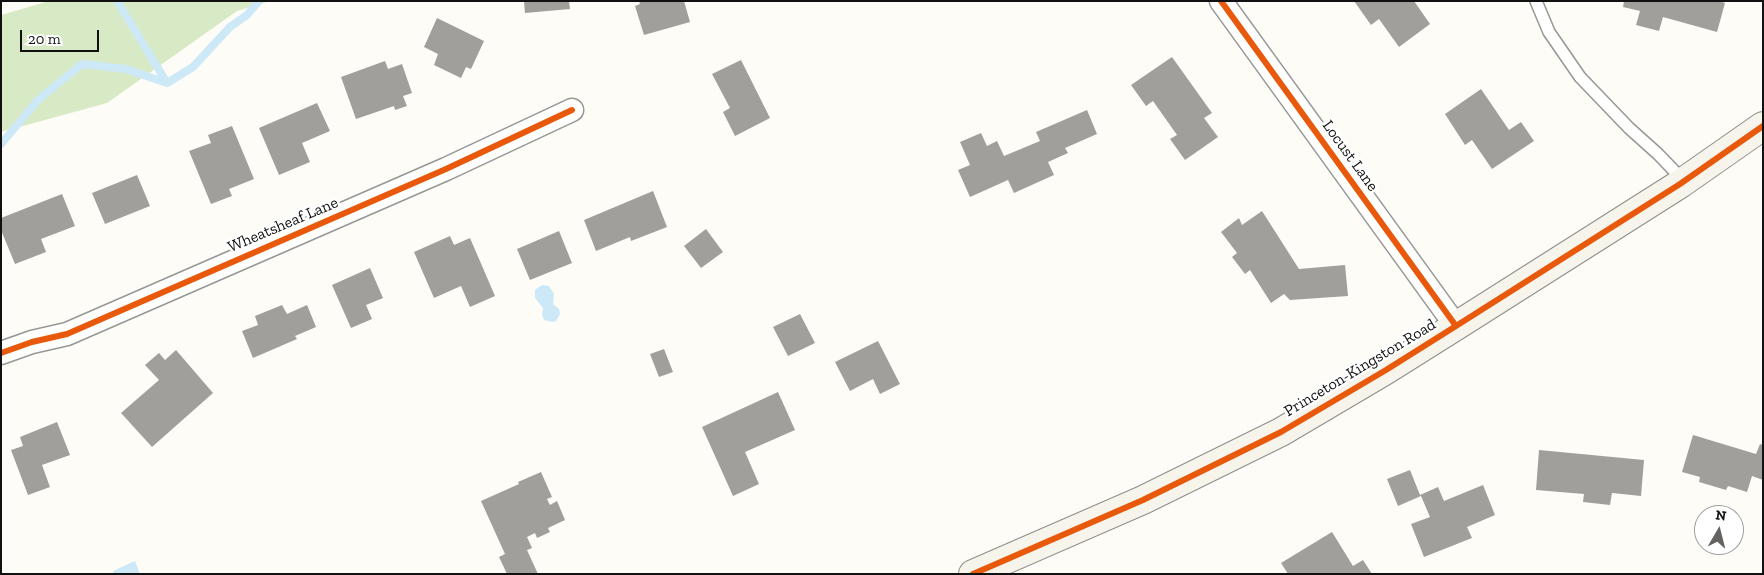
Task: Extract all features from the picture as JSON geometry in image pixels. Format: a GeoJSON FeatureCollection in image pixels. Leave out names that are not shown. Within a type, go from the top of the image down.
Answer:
{"type":"FeatureCollection","features":[{"type":"Feature","properties":{"kind":"main road","name":"Princeton-Kingston Road"},"geometry":{"type":"LineString","coordinates":[[973,574],[1143,500],[1281,432],[1456,326],[1684,181],[1763,126]]}},
{"type":"Feature","properties":{"kind":"street","name":"Locust Lane"},"geometry":{"type":"LineString","coordinates":[[1222,1],[1456,326]]}},
{"type":"Feature","properties":{"kind":"street","name":"Wheatsheaf Lane"},"geometry":{"type":"LineString","coordinates":[[1,353],[32,342],[67,334],[446,169],[572,110]]}},
{"type":"Feature","properties":{"kind":"lane"},"geometry":{"type":"LineString","coordinates":[[1536,1],[1549,32],[1580,77],[1684,181]]}},
{"type":"Feature","properties":{"kind":"green space"},"geometry":{"type":"Polygon","coordinates":[[[49,1],[270,1],[237,11],[107,103],[1,132],[1,15],[49,1]]]}},
{"type":"Feature","properties":{"kind":"water"},"geometry":{"type":"Polygon","coordinates":[[[542,285],[549,286],[554,294],[553,304],[559,309],[560,314],[556,321],[544,320],[542,315],[543,308],[535,298],[535,290],[542,285]]]}},
{"type":"Feature","properties":{"kind":"water"},"geometry":{"type":"Polygon","coordinates":[[[135,561],[140,574],[114,574],[113,571],[135,561]]]}},
{"type":"Feature","properties":{"kind":"building"},"geometry":{"type":"Polygon","coordinates":[[[524,1],[569,1],[570,9],[525,13],[524,1]]]}},
{"type":"Feature","properties":{"kind":"building"},"geometry":{"type":"Polygon","coordinates":[[[639,1],[684,1],[690,22],[644,35],[635,6],[640,4],[639,1]]]}},
{"type":"Feature","properties":{"kind":"building"},"geometry":{"type":"Polygon","coordinates":[[[1354,1],[1414,1],[1430,24],[1399,47],[1379,19],[1371,25],[1354,1]]]}},
{"type":"Feature","properties":{"kind":"building"},"geometry":{"type":"Polygon","coordinates":[[[1624,1],[1720,1],[1725,3],[1717,32],[1663,17],[1659,31],[1636,25],[1640,11],[1623,7],[1624,1]]]}},
{"type":"Feature","properties":{"kind":"building"},"geometry":{"type":"Polygon","coordinates":[[[437,18],[484,41],[471,69],[466,67],[461,78],[434,65],[438,54],[424,47],[437,18]]]}},
{"type":"Feature","properties":{"kind":"building"},"geometry":{"type":"Polygon","coordinates":[[[1172,57],[1212,113],[1204,118],[1218,137],[1185,160],[1170,139],[1177,135],[1153,101],[1146,106],[1131,85],[1172,57]]]}},
{"type":"Feature","properties":{"kind":"building"},"geometry":{"type":"Polygon","coordinates":[[[741,60],[770,118],[735,136],[723,112],[730,108],[712,74],[741,60]]]}},
{"type":"Feature","properties":{"kind":"building"},"geometry":{"type":"Polygon","coordinates":[[[385,61],[388,69],[402,64],[412,93],[403,96],[407,106],[395,110],[394,106],[356,119],[341,77],[385,61]]]}},
{"type":"Feature","properties":{"kind":"building"},"geometry":{"type":"Polygon","coordinates":[[[1481,89],[1509,130],[1521,122],[1534,141],[1492,169],[1472,140],[1465,145],[1445,114],[1481,89]]]}},
{"type":"Feature","properties":{"kind":"building"},"geometry":{"type":"Polygon","coordinates":[[[317,103],[330,131],[302,143],[310,162],[279,175],[259,128],[317,103]]]}},
{"type":"Feature","properties":{"kind":"building"},"geometry":{"type":"Polygon","coordinates":[[[1087,110],[1097,134],[1065,148],[1068,153],[1048,162],[1054,175],[1014,193],[1008,180],[970,197],[958,170],[970,165],[960,142],[981,133],[987,146],[997,141],[1004,156],[1040,141],[1036,132],[1087,110]]]}},
{"type":"Feature","properties":{"kind":"building"},"geometry":{"type":"Polygon","coordinates":[[[232,126],[254,179],[229,189],[232,196],[211,204],[189,151],[211,143],[208,135],[232,126]]]}},
{"type":"Feature","properties":{"kind":"building"},"geometry":{"type":"Polygon","coordinates":[[[137,175],[150,206],[105,224],[92,193],[137,175]]]}},
{"type":"Feature","properties":{"kind":"building"},"geometry":{"type":"Polygon","coordinates":[[[653,191],[667,227],[631,241],[630,237],[596,251],[584,220],[653,191]]]}},
{"type":"Feature","properties":{"kind":"building"},"geometry":{"type":"Polygon","coordinates":[[[62,194],[75,226],[41,239],[46,252],[15,264],[1,230],[1,218],[62,194]]]}},
{"type":"Feature","properties":{"kind":"building"},"geometry":{"type":"Polygon","coordinates":[[[1262,211],[1299,269],[1345,265],[1348,296],[1290,300],[1284,294],[1271,303],[1250,270],[1245,274],[1232,257],[1237,253],[1221,232],[1239,218],[1242,225],[1262,211]]]}},
{"type":"Feature","properties":{"kind":"building"},"geometry":{"type":"Polygon","coordinates":[[[706,229],[723,252],[701,268],[684,246],[706,229]]]}},
{"type":"Feature","properties":{"kind":"building"},"geometry":{"type":"Polygon","coordinates":[[[559,231],[572,263],[530,280],[517,249],[559,231]]]}},
{"type":"Feature","properties":{"kind":"building"},"geometry":{"type":"Polygon","coordinates":[[[450,236],[454,245],[470,238],[495,296],[470,307],[461,286],[434,298],[414,252],[450,236]]]}},
{"type":"Feature","properties":{"kind":"building"},"geometry":{"type":"Polygon","coordinates":[[[370,268],[383,298],[366,305],[372,319],[351,328],[332,285],[370,268]]]}},
{"type":"Feature","properties":{"kind":"building"},"geometry":{"type":"Polygon","coordinates":[[[282,305],[287,314],[307,305],[316,327],[295,336],[297,339],[253,358],[242,331],[258,325],[255,316],[282,305]]]}},
{"type":"Feature","properties":{"kind":"building"},"geometry":{"type":"Polygon","coordinates":[[[800,314],[815,343],[788,356],[773,327],[800,314]]]}},
{"type":"Feature","properties":{"kind":"building"},"geometry":{"type":"Polygon","coordinates":[[[878,341],[900,384],[880,394],[873,379],[850,391],[835,362],[878,341]]]}},
{"type":"Feature","properties":{"kind":"building"},"geometry":{"type":"Polygon","coordinates":[[[664,349],[673,372],[659,377],[650,354],[664,349]]]}},
{"type":"Feature","properties":{"kind":"building"},"geometry":{"type":"Polygon","coordinates":[[[176,350],[213,393],[152,447],[121,413],[159,380],[145,365],[159,353],[165,360],[176,350]]]}},
{"type":"Feature","properties":{"kind":"building"},"geometry":{"type":"Polygon","coordinates":[[[778,392],[795,430],[745,452],[759,484],[733,496],[702,427],[778,392]]]}},
{"type":"Feature","properties":{"kind":"building"},"geometry":{"type":"Polygon","coordinates":[[[57,422],[70,455],[42,465],[50,487],[28,495],[11,450],[23,446],[20,437],[57,422]]]}},
{"type":"Feature","properties":{"kind":"building"},"geometry":{"type":"Polygon","coordinates":[[[1693,435],[1756,454],[1760,444],[1763,445],[1763,480],[1752,476],[1747,492],[1728,486],[1726,490],[1699,482],[1700,477],[1682,472],[1693,435]]]}},
{"type":"Feature","properties":{"kind":"building"},"geometry":{"type":"Polygon","coordinates":[[[1539,450],[1644,460],[1641,496],[1612,493],[1610,505],[1583,502],[1584,494],[1536,490],[1539,450]]]}},
{"type":"Feature","properties":{"kind":"building"},"geometry":{"type":"Polygon","coordinates":[[[1410,470],[1420,495],[1438,487],[1444,501],[1483,485],[1495,515],[1467,527],[1472,538],[1424,557],[1411,524],[1430,517],[1421,496],[1398,506],[1387,479],[1410,470]]]}},
{"type":"Feature","properties":{"kind":"building"},"geometry":{"type":"Polygon","coordinates":[[[541,472],[552,497],[547,499],[550,505],[557,501],[565,520],[548,528],[550,532],[537,538],[535,533],[527,537],[532,548],[527,550],[538,574],[507,574],[499,557],[505,554],[481,501],[541,472]]]}},
{"type":"Feature","properties":{"kind":"building"},"geometry":{"type":"Polygon","coordinates":[[[1332,532],[1353,566],[1363,560],[1372,574],[1288,574],[1281,563],[1332,532]]]}},
{"type":"Feature","properties":{"kind":"waterway"},"geometry":{"type":"LineString","coordinates":[[117,1],[167,83]]}},
{"type":"Feature","properties":{"kind":"waterway"},"geometry":{"type":"LineString","coordinates":[[1,144],[38,100],[82,64],[126,69],[167,83],[193,67],[230,27],[247,15],[259,1]]}},
{"type":"Feature","properties":{"kind":"cycle path"},"geometry":{"type":"LineString","coordinates":[[1221,1],[1456,326]]}},
{"type":"Feature","properties":{"kind":"cycle path"},"geometry":{"type":"LineString","coordinates":[[1,353],[32,342],[67,334],[446,169],[572,110]]}},
{"type":"Feature","properties":{"kind":"cycle path"},"geometry":{"type":"LineString","coordinates":[[973,574],[1143,500],[1281,432],[1386,370],[1680,184],[1763,126]]}}]}
